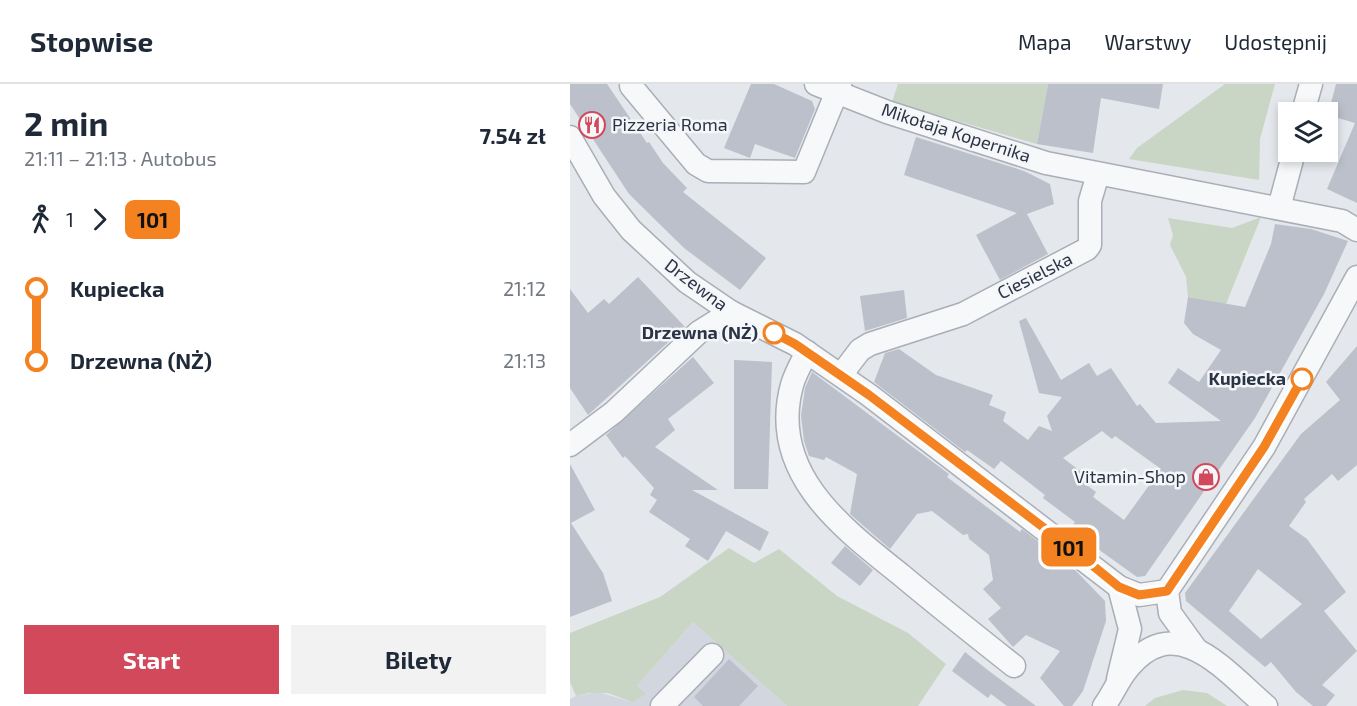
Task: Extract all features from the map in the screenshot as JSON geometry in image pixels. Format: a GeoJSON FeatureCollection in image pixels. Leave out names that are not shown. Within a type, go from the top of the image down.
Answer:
{"type":"FeatureCollection","features":[{"type":"Feature","properties":{"kind":"street"},"geometry":{"type":"LineString","coordinates":[[1306,102],[1311,84]]}},
{"type":"Feature","properties":{"kind":"street"},"geometry":{"type":"LineString","coordinates":[[631,86],[696,164],[708,171],[804,172],[831,87]]}},
{"type":"Feature","properties":{"kind":"street","name":"Mikołaja Kopernika"},"geometry":{"type":"LineString","coordinates":[[831,87],[887,112],[1046,163],[1098,174]]}},
{"type":"Feature","properties":{"kind":"street","name":"Drzewna"},"geometry":{"type":"LineString","coordinates":[[570,136],[604,196],[631,230],[687,282],[731,312],[807,352],[840,375],[1119,587],[1139,595],[1167,591]]}},
{"type":"Feature","properties":{"kind":"street"},"geometry":{"type":"LineString","coordinates":[[1279,208],[1291,162]]}},
{"type":"Feature","properties":{"kind":"street"},"geometry":{"type":"LineString","coordinates":[[1098,174],[1342,221],[1357,230]]}},
{"type":"Feature","properties":{"kind":"street","name":"Ciesielska"},"geometry":{"type":"LineString","coordinates":[[840,375],[860,350],[870,344],[963,314],[1087,249],[1090,245],[1090,201],[1098,174]]}},
{"type":"Feature","properties":{"kind":"street"},"geometry":{"type":"LineString","coordinates":[[1266,706],[1196,649],[1170,612],[1167,591],[1264,447],[1357,277]]}},
{"type":"Feature","properties":{"kind":"street"},"geometry":{"type":"LineString","coordinates":[[570,445],[614,412],[699,332],[731,312]]}},
{"type":"Feature","properties":{"kind":"street"},"geometry":{"type":"LineString","coordinates":[[807,352],[792,384],[788,414],[792,452],[804,479],[824,509],[861,544],[1014,666]]}},
{"type":"Feature","properties":{"kind":"street"},"geometry":{"type":"LineString","coordinates":[[1110,697],[1130,628],[1119,587]]}},
{"type":"Feature","properties":{"kind":"street"},"geometry":{"type":"LineString","coordinates":[[1110,697],[1128,668],[1144,653],[1158,645],[1172,642],[1196,649]]}},
{"type":"Feature","properties":{"kind":"street"},"geometry":{"type":"LineString","coordinates":[[662,706],[712,655]]}},
{"type":"Feature","properties":{"kind":"shaded area"},"geometry":{"type":"Polygon","coordinates":[[[693,622],[787,706],[570,706],[570,699],[576,696],[598,692],[632,702],[637,686],[693,622]]]}},
{"type":"Feature","properties":{"kind":"green space"},"geometry":{"type":"Polygon","coordinates":[[[898,84],[1048,84],[1037,144],[892,102],[898,84]]]}},
{"type":"Feature","properties":{"kind":"green space"},"geometry":{"type":"Polygon","coordinates":[[[1225,84],[1275,84],[1260,139],[1259,180],[1129,159],[1137,148],[1225,84]]]}},
{"type":"Feature","properties":{"kind":"green space"},"geometry":{"type":"Polygon","coordinates":[[[1261,217],[1226,304],[1188,297],[1186,277],[1170,245],[1173,235],[1168,218],[1232,228],[1261,217]]]}},
{"type":"Feature","properties":{"kind":"green space"},"geometry":{"type":"Polygon","coordinates":[[[729,548],[754,563],[779,549],[837,596],[908,633],[946,664],[918,706],[787,706],[693,622],[637,686],[646,694],[632,702],[608,693],[576,696],[570,682],[570,633],[660,597],[729,548]]]}},
{"type":"Feature","properties":{"kind":"green space"},"geometry":{"type":"Polygon","coordinates":[[[1183,690],[1207,693],[1227,706],[1145,706],[1155,698],[1183,690]]]}},
{"type":"Feature","properties":{"kind":"building"},"geometry":{"type":"Polygon","coordinates":[[[570,84],[607,84],[647,143],[649,142],[663,163],[687,188],[683,192],[766,258],[740,290],[684,248],[629,194],[570,104],[570,84]]]}},
{"type":"Feature","properties":{"kind":"building"},"geometry":{"type":"Polygon","coordinates":[[[751,84],[774,84],[812,101],[815,109],[795,158],[755,144],[750,158],[724,148],[751,84]]]}},
{"type":"Feature","properties":{"kind":"building"},"geometry":{"type":"Polygon","coordinates":[[[1048,84],[1163,84],[1159,109],[1101,98],[1093,153],[1037,144],[1048,84]]]}},
{"type":"Feature","properties":{"kind":"building"},"geometry":{"type":"Polygon","coordinates":[[[1336,84],[1357,84],[1357,203],[1327,189],[1355,123],[1338,118],[1338,102],[1331,102],[1336,84]]]}},
{"type":"Feature","properties":{"kind":"building"},"geometry":{"type":"Polygon","coordinates":[[[916,137],[1024,171],[1050,184],[1054,204],[1027,214],[1048,254],[1000,280],[976,235],[1017,213],[904,175],[916,137]]]}},
{"type":"Feature","properties":{"kind":"building"},"geometry":{"type":"Polygon","coordinates":[[[1275,224],[1311,229],[1348,241],[1324,294],[1255,418],[1145,576],[1137,577],[1070,529],[1075,522],[1043,498],[1045,495],[1001,461],[994,469],[967,450],[965,452],[874,382],[885,353],[899,349],[936,375],[993,395],[989,405],[1006,412],[1003,421],[1028,440],[1039,426],[1052,431],[1047,416],[1062,397],[1039,393],[1019,321],[1026,318],[1061,380],[1089,363],[1097,376],[1111,368],[1137,406],[1140,404],[1156,423],[1221,421],[1168,383],[1178,368],[1199,382],[1221,350],[1193,334],[1184,323],[1188,297],[1245,307],[1271,244],[1275,224]],[[1102,431],[1063,458],[1088,477],[1084,483],[1096,492],[1093,497],[1124,520],[1161,469],[1115,436],[1112,439],[1102,431]]]}},
{"type":"Feature","properties":{"kind":"building"},"geometry":{"type":"Polygon","coordinates":[[[638,277],[685,327],[588,415],[570,388],[570,289],[588,313],[604,299],[609,304],[638,277]]]}},
{"type":"Feature","properties":{"kind":"building"},"geometry":{"type":"Polygon","coordinates":[[[904,290],[907,318],[865,331],[860,296],[904,290]]]}},
{"type":"Feature","properties":{"kind":"building"},"geometry":{"type":"Polygon","coordinates":[[[1357,346],[1357,465],[1338,481],[1332,474],[1304,499],[1306,502],[1289,526],[1307,539],[1346,592],[1324,611],[1357,651],[1322,685],[1335,695],[1326,706],[1313,706],[1296,692],[1271,662],[1265,667],[1186,601],[1185,593],[1301,434],[1340,400],[1326,382],[1357,346]],[[1258,569],[1229,611],[1261,639],[1302,604],[1258,569]]]}},
{"type":"Feature","properties":{"kind":"building"},"geometry":{"type":"Polygon","coordinates":[[[693,357],[714,383],[668,419],[675,430],[655,447],[718,490],[692,490],[769,532],[760,551],[726,531],[708,561],[685,546],[690,539],[649,512],[657,500],[650,495],[654,488],[625,456],[623,458],[606,435],[693,357]]]}},
{"type":"Feature","properties":{"kind":"building"},"geometry":{"type":"Polygon","coordinates":[[[734,360],[772,362],[768,489],[734,489],[734,360]]]}},
{"type":"Feature","properties":{"kind":"building"},"geometry":{"type":"Polygon","coordinates":[[[812,372],[949,474],[947,477],[1020,532],[1022,529],[1076,571],[1105,601],[1106,621],[1083,691],[1072,706],[1064,706],[1040,678],[1060,651],[1026,635],[1013,647],[988,619],[1001,608],[983,589],[993,580],[989,555],[969,539],[968,534],[963,535],[932,511],[917,514],[890,549],[850,514],[857,474],[826,457],[824,460],[809,456],[804,441],[801,416],[805,388],[812,372]]]}},
{"type":"Feature","properties":{"kind":"building"},"geometry":{"type":"Polygon","coordinates":[[[570,464],[595,510],[571,523],[603,573],[612,601],[570,617],[570,464]]]}},
{"type":"Feature","properties":{"kind":"building"},"geometry":{"type":"Polygon","coordinates":[[[845,546],[873,570],[860,586],[831,563],[845,546]]]}},
{"type":"Feature","properties":{"kind":"building"},"geometry":{"type":"Polygon","coordinates":[[[965,652],[1036,706],[1007,706],[991,694],[988,698],[952,671],[965,652]]]}},
{"type":"Feature","properties":{"kind":"building"},"geometry":{"type":"Polygon","coordinates":[[[729,659],[758,686],[739,706],[703,706],[694,697],[729,659]]]}},
{"type":"Feature","properties":{"kind":"bus line","name":"101"},"geometry":{"type":"LineString","coordinates":[[774,333],[795,344],[869,395],[1119,587],[1139,595],[1167,591],[1174,582],[1264,447],[1302,379]]}},
{"type":"Feature","properties":{"kind":"place","name":"Pizzeria Roma"},"geometry":{"type":"Point","coordinates":[592,125]}},
{"type":"Feature","properties":{"kind":"place","name":"Drzewna (NŻ)"},"geometry":{"type":"Point","coordinates":[774,333]}},
{"type":"Feature","properties":{"kind":"place","name":"Kupiecka"},"geometry":{"type":"Point","coordinates":[1302,379]}},
{"type":"Feature","properties":{"kind":"place","name":"Vitamin-Shop"},"geometry":{"type":"Point","coordinates":[1206,477]}}]}
